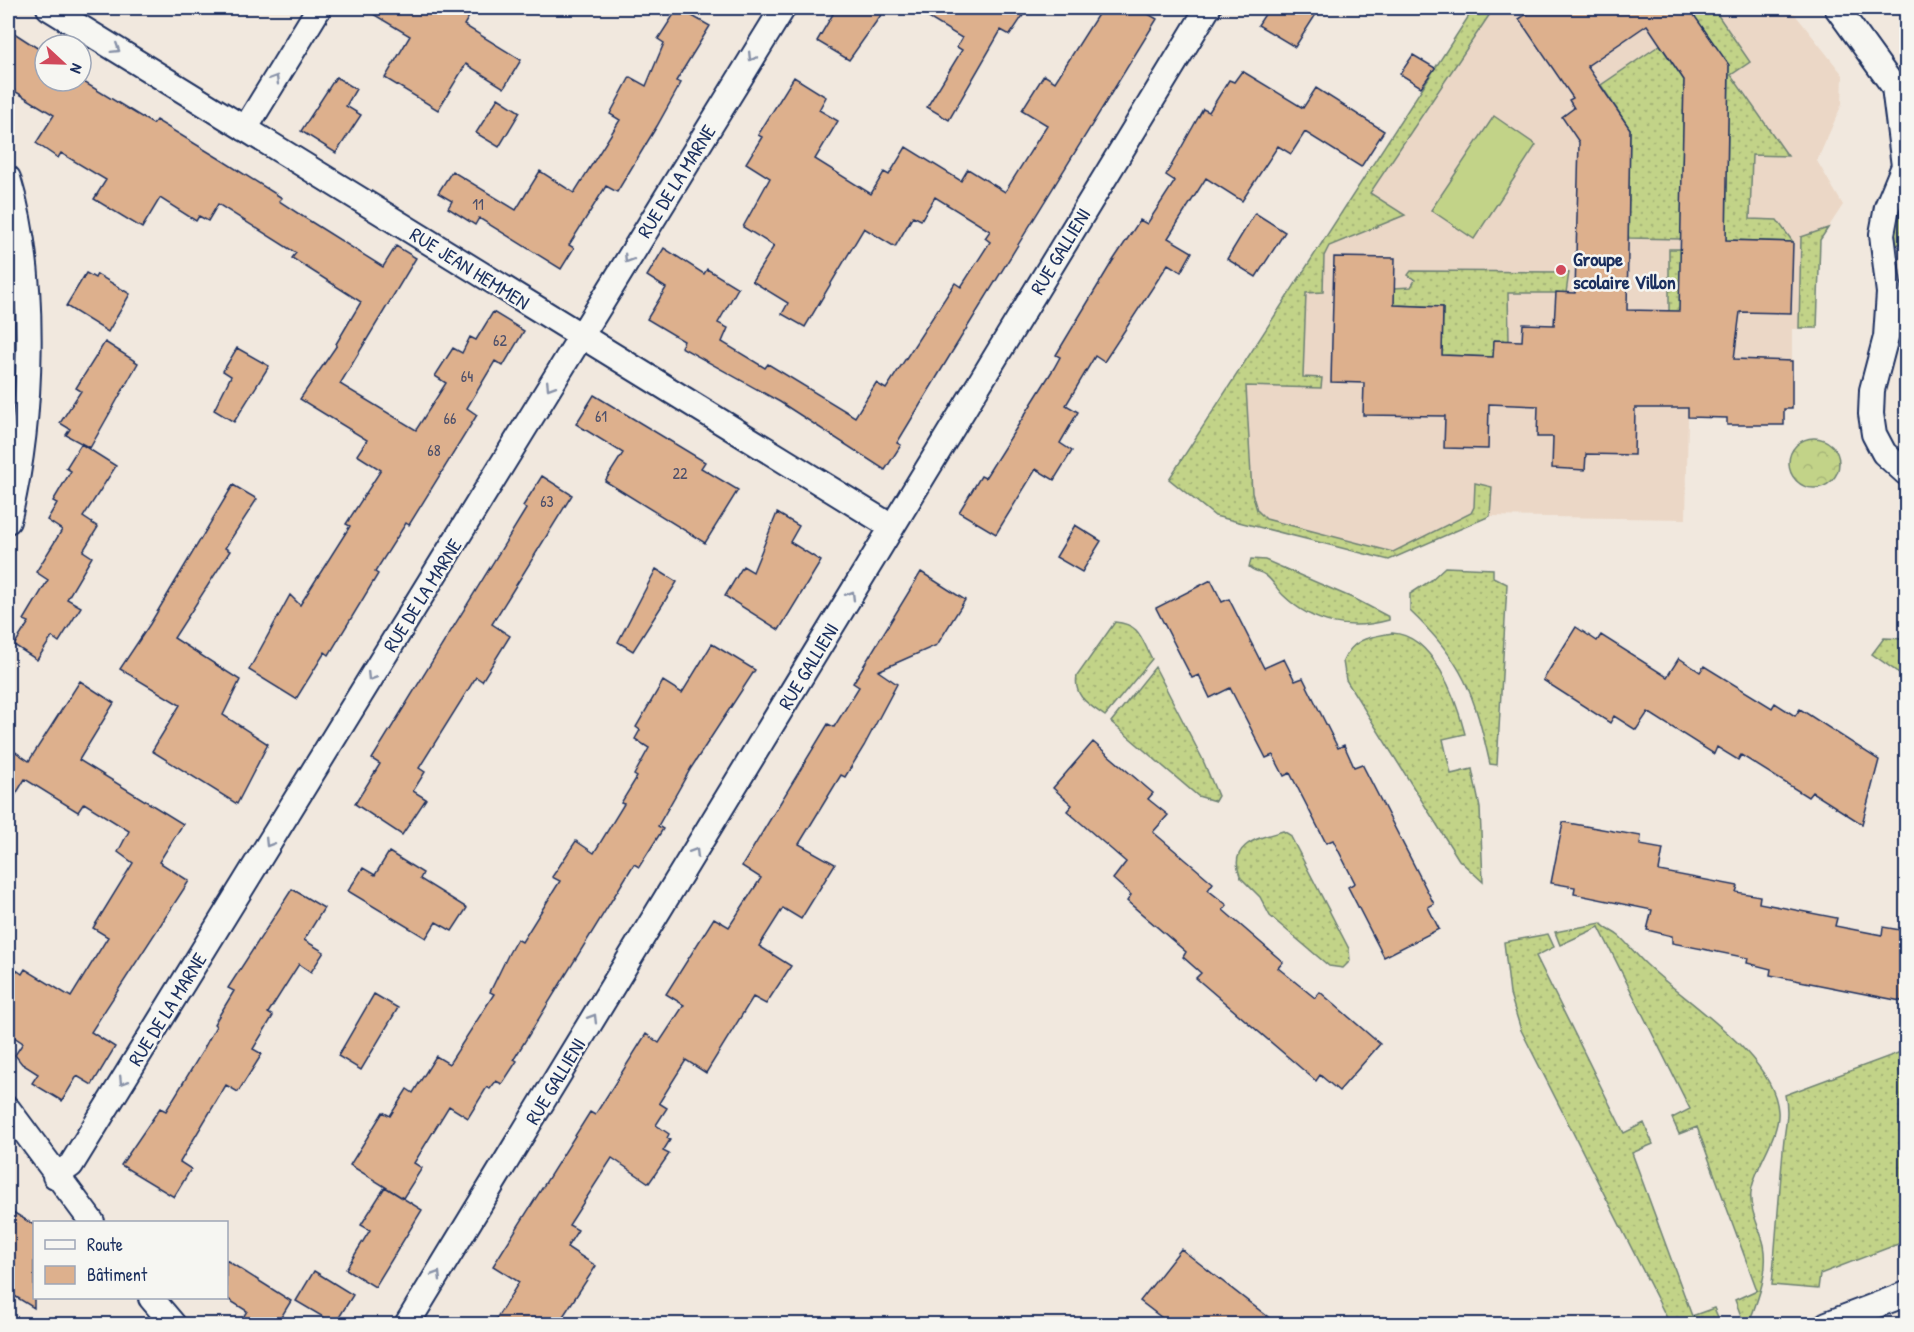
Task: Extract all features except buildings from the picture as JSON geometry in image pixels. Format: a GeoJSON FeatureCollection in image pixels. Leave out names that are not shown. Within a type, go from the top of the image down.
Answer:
{"type":"FeatureCollection","features":[{"type":"Feature","properties":{"kind":"street","name":"RUE JEAN HEMMEN"},"geometry":{"type":"LineString","coordinates":[[49,8],[892,527]]}},
{"type":"Feature","properties":{"kind":"street"},"geometry":{"type":"LineString","coordinates":[[245,129],[319,8]]}},
{"type":"Feature","properties":{"kind":"street","name":"RUE DE LA MARNE"},"geometry":{"type":"LineString","coordinates":[[55,1176],[71,1165],[783,8]]}},
{"type":"Feature","properties":{"kind":"street","name":"RUE GALLIENI"},"geometry":{"type":"LineString","coordinates":[[407,1324],[1208,8]]}},
{"type":"Feature","properties":{"kind":"street"},"geometry":{"type":"LineString","coordinates":[[1837,8],[1894,87],[1905,166],[1887,207],[1882,234],[1889,293],[1886,337],[1872,390],[1871,414],[1874,434],[1884,453],[1906,473]]}},
{"type":"Feature","properties":{"kind":"street"},"geometry":{"type":"LineString","coordinates":[[8,178],[24,260],[27,353],[24,421],[8,521]]}},
{"type":"Feature","properties":{"kind":"street"},"geometry":{"type":"LineString","coordinates":[[8,1109],[55,1176],[91,1221]]}},
{"type":"Feature","properties":{"kind":"street"},"geometry":{"type":"LineString","coordinates":[[1827,1324],[1906,1294]]}},
{"type":"Feature","properties":{"kind":"street"},"geometry":{"type":"LineString","coordinates":[[152,1299],[173,1324]]}},
{"type":"Feature","properties":{"kind":"shaded area","name":"Groupe scolaire Villon"},"geometry":{"type":"Polygon","coordinates":[[[1474,8],[1790,8],[1843,75],[1842,104],[1817,161],[1843,205],[1820,240],[1817,328],[1792,329],[1792,409],[1784,410],[1784,425],[1727,425],[1727,418],[1688,417],[1686,519],[1490,516],[1389,560],[1215,516],[1169,479],[1474,8]]]}},
{"type":"Feature","properties":{"kind":"green space"},"geometry":{"type":"Polygon","coordinates":[[[1474,8],[1494,8],[1370,193],[1405,215],[1329,246],[1324,256],[1323,292],[1306,293],[1303,377],[1322,378],[1321,388],[1246,386],[1252,493],[1257,510],[1266,519],[1393,552],[1471,513],[1474,507],[1475,483],[1492,487],[1490,516],[1389,560],[1215,516],[1169,479],[1474,8]]]}},
{"type":"Feature","properties":{"kind":"green space"},"geometry":{"type":"Polygon","coordinates":[[[1689,8],[1713,8],[1750,62],[1731,75],[1788,156],[1752,155],[1750,219],[1777,220],[1793,242],[1726,240],[1729,66],[1689,8]]]}},
{"type":"Feature","properties":{"kind":"green space"},"geometry":{"type":"Polygon","coordinates":[[[1660,45],[1684,80],[1681,239],[1628,238],[1630,129],[1601,85],[1660,45]]]}},
{"type":"Feature","properties":{"kind":"green space"},"geometry":{"type":"Polygon","coordinates":[[[1494,116],[1536,145],[1474,239],[1431,210],[1494,116]]]}},
{"type":"Feature","properties":{"kind":"green space"},"geometry":{"type":"Polygon","coordinates":[[[1906,197],[1906,242],[1893,246],[1895,223],[1906,197]]]}},
{"type":"Feature","properties":{"kind":"green space"},"geometry":{"type":"Polygon","coordinates":[[[1828,228],[1820,240],[1817,328],[1799,328],[1801,237],[1828,228]]]}},
{"type":"Feature","properties":{"kind":"green space"},"geometry":{"type":"Polygon","coordinates":[[[1669,249],[1681,249],[1679,343],[1669,343],[1669,249]]]}},
{"type":"Feature","properties":{"kind":"green space"},"geometry":{"type":"Polygon","coordinates":[[[1411,271],[1569,272],[1566,293],[1508,293],[1509,341],[1493,357],[1442,355],[1443,307],[1394,305],[1394,288],[1411,287],[1415,280],[1408,275],[1411,271]]]}},
{"type":"Feature","properties":{"kind":"green space"},"geometry":{"type":"Polygon","coordinates":[[[1814,438],[1832,445],[1839,463],[1832,481],[1814,488],[1796,481],[1789,463],[1796,445],[1814,438]]]}},
{"type":"Feature","properties":{"kind":"green space"},"geometry":{"type":"Polygon","coordinates":[[[1251,559],[1265,560],[1357,600],[1389,617],[1389,620],[1346,625],[1320,619],[1295,606],[1268,577],[1249,567],[1251,559]]]}},
{"type":"Feature","properties":{"kind":"green space"},"geometry":{"type":"Polygon","coordinates":[[[1445,567],[1493,569],[1493,577],[1507,584],[1497,765],[1490,764],[1472,698],[1455,663],[1443,646],[1410,611],[1410,594],[1430,581],[1445,567]]]}},
{"type":"Feature","properties":{"kind":"green space"},"geometry":{"type":"Polygon","coordinates":[[[1115,622],[1130,626],[1139,633],[1152,659],[1105,716],[1084,700],[1076,683],[1077,676],[1115,622]]]}},
{"type":"Feature","properties":{"kind":"green space"},"geometry":{"type":"Polygon","coordinates":[[[1392,633],[1407,636],[1431,657],[1441,671],[1456,704],[1465,734],[1443,739],[1451,774],[1472,769],[1480,808],[1483,882],[1459,860],[1346,680],[1343,661],[1352,647],[1363,640],[1392,633]]]}},
{"type":"Feature","properties":{"kind":"green space"},"geometry":{"type":"Polygon","coordinates":[[[1884,638],[1906,639],[1906,678],[1872,654],[1884,638]]]}},
{"type":"Feature","properties":{"kind":"green space"},"geometry":{"type":"Polygon","coordinates":[[[1155,667],[1202,758],[1218,796],[1215,801],[1198,796],[1111,722],[1155,667]]]}},
{"type":"Feature","properties":{"kind":"green space"},"geometry":{"type":"Polygon","coordinates":[[[1283,831],[1290,835],[1349,949],[1350,961],[1343,968],[1329,966],[1270,916],[1260,897],[1241,878],[1238,857],[1241,850],[1255,840],[1283,831]]]}},
{"type":"Feature","properties":{"kind":"green space"},"geometry":{"type":"Polygon","coordinates":[[[1601,923],[1619,936],[1663,980],[1745,1050],[1773,1090],[1778,1121],[1757,1171],[1751,1192],[1753,1212],[1764,1245],[1765,1264],[1760,1293],[1750,1320],[1743,1321],[1735,1300],[1757,1290],[1697,1127],[1679,1134],[1672,1118],[1690,1109],[1599,927],[1560,945],[1555,932],[1601,923]]]}},
{"type":"Feature","properties":{"kind":"green space"},"geometry":{"type":"Polygon","coordinates":[[[1548,934],[1554,947],[1536,956],[1624,1133],[1644,1123],[1653,1144],[1632,1153],[1692,1316],[1714,1308],[1721,1324],[1670,1324],[1521,1030],[1510,994],[1504,942],[1548,934]]]}},
{"type":"Feature","properties":{"kind":"green space"},"geometry":{"type":"Polygon","coordinates":[[[1906,1050],[1906,1241],[1820,1274],[1818,1289],[1772,1285],[1787,1116],[1785,1095],[1906,1050]]]}},
{"type":"Feature","properties":{"kind":"place","name":"Groupe scolaire Villon"},"geometry":{"type":"Point","coordinates":[1561,270]}}]}
